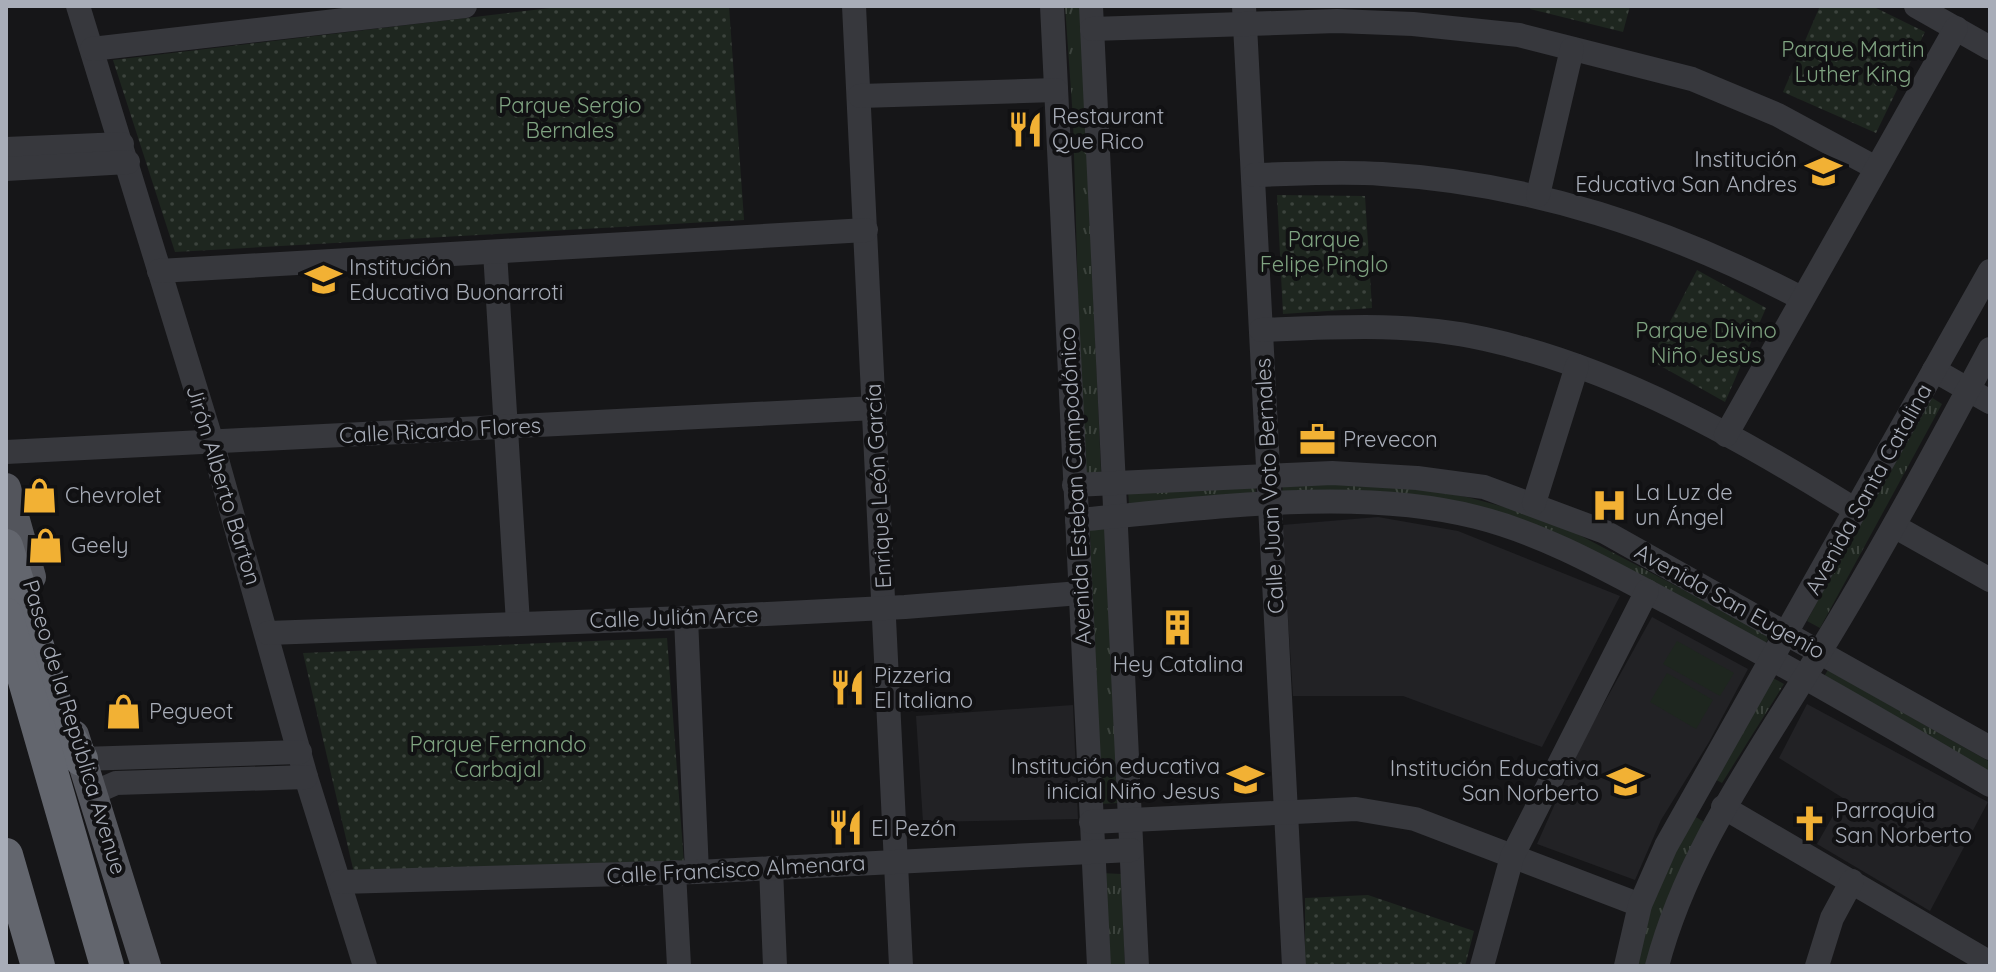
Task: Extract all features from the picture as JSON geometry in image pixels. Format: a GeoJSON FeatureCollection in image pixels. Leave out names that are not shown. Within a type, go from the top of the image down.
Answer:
{"type":"FeatureCollection","features":[{"type":"Feature","properties":{"kind":"highway"},"geometry":{"type":"LineString","coordinates":[[6,546],[61,723],[81,759]]}},
{"type":"Feature","properties":{"kind":"highway"},"geometry":{"type":"LineString","coordinates":[[6,615],[107,966]]}},
{"type":"Feature","properties":{"kind":"highway"},"geometry":{"type":"LineString","coordinates":[[6,855],[38,966]]}},
{"type":"Feature","properties":{"kind":"main road","name":"Paseo de la República Avenue"},"geometry":{"type":"LineString","coordinates":[[6,488],[81,759],[146,966]]}},
{"type":"Feature","properties":{"kind":"street","name":"Jirón Alberto Barton"},"geometry":{"type":"LineString","coordinates":[[78,6],[212,442],[306,777],[365,966]]}},
{"type":"Feature","properties":{"kind":"street"},"geometry":{"type":"LineString","coordinates":[[92,49],[465,6]]}},
{"type":"Feature","properties":{"kind":"street","name":"Enrique León García"},"geometry":{"type":"LineString","coordinates":[[854,6],[901,966]]}},
{"type":"Feature","properties":{"kind":"street","name":"Avenida Esteban Campodónico"},"geometry":{"type":"LineString","coordinates":[[1052,6],[1099,966]]}},
{"type":"Feature","properties":{"kind":"street"},"geometry":{"type":"LineString","coordinates":[[1916,6],[1990,48]]}},
{"type":"Feature","properties":{"kind":"street"},"geometry":{"type":"LineString","coordinates":[[1092,18],[1244,15],[1413,24],[1519,35],[1692,79],[1778,115],[1876,168]]}},
{"type":"Feature","properties":{"kind":"street","name":"Calle Juan Voto Bernales"},"geometry":{"type":"LineString","coordinates":[[1244,15],[1294,966]]}},
{"type":"Feature","properties":{"kind":"street","name":"Avenida Esteban Campodónico"},"geometry":{"type":"LineString","coordinates":[[1092,18],[1137,966]]}},
{"type":"Feature","properties":{"kind":"street"},"geometry":{"type":"LineString","coordinates":[[1726,435],[1956,28]]}},
{"type":"Feature","properties":{"kind":"street"},"geometry":{"type":"LineString","coordinates":[[1538,195],[1572,49]]}},
{"type":"Feature","properties":{"kind":"street"},"geometry":{"type":"LineString","coordinates":[[860,96],[1056,90]]}},
{"type":"Feature","properties":{"kind":"street"},"geometry":{"type":"LineString","coordinates":[[6,149],[125,153]]}},
{"type":"Feature","properties":{"kind":"street"},"geometry":{"type":"LineString","coordinates":[[6,169],[125,153]]}},
{"type":"Feature","properties":{"kind":"street"},"geometry":{"type":"LineString","coordinates":[[1254,175],[1379,173],[1459,181],[1538,195],[1673,237],[1801,298]]}},
{"type":"Feature","properties":{"kind":"street"},"geometry":{"type":"LineString","coordinates":[[159,271],[866,230]]}},
{"type":"Feature","properties":{"kind":"street"},"geometry":{"type":"LineString","coordinates":[[495,252],[518,623]]}},
{"type":"Feature","properties":{"kind":"street","name":"Avenida Santa Catalina"},"geometry":{"type":"LineString","coordinates":[[1626,966],[1640,905],[1666,846],[1990,271]]}},
{"type":"Feature","properties":{"kind":"street"},"geometry":{"type":"LineString","coordinates":[[1261,330],[1371,325],[1484,338],[1577,366],[1621,383],[1726,435],[1854,509]]}},
{"type":"Feature","properties":{"kind":"street","name":"Avenida Santa Catalina"},"geometry":{"type":"LineString","coordinates":[[1657,966],[1670,917],[1723,807],[1821,651],[1894,526],[1990,349]]}},
{"type":"Feature","properties":{"kind":"street"},"geometry":{"type":"LineString","coordinates":[[1534,503],[1577,366]]}},
{"type":"Feature","properties":{"kind":"street"},"geometry":{"type":"LineString","coordinates":[[1934,370],[1990,402]]}},
{"type":"Feature","properties":{"kind":"street","name":"Calle Ricardo Flores"},"geometry":{"type":"LineString","coordinates":[[6,452],[875,408]]}},
{"type":"Feature","properties":{"kind":"street","name":"Avenida San Eugenio"},"geometry":{"type":"LineString","coordinates":[[1074,485],[1332,473],[1417,478],[1484,487],[1534,503],[1605,532],[1990,748]]}},
{"type":"Feature","properties":{"kind":"street","name":"Avenida San Eugenio"},"geometry":{"type":"LineString","coordinates":[[1077,520],[1270,505],[1369,503],[1475,516],[1537,537],[1647,591],[1805,676],[1990,785]]}},
{"type":"Feature","properties":{"kind":"street"},"geometry":{"type":"LineString","coordinates":[[1894,526],[1990,580]]}},
{"type":"Feature","properties":{"kind":"street"},"geometry":{"type":"LineString","coordinates":[[1482,966],[1512,857],[1647,591]]}},
{"type":"Feature","properties":{"kind":"street","name":"Calle Julián Arce"},"geometry":{"type":"LineString","coordinates":[[268,633],[686,618],[884,608],[1080,593]]}},
{"type":"Feature","properties":{"kind":"street"},"geometry":{"type":"LineString","coordinates":[[679,966],[685,872],[686,618]]}},
{"type":"Feature","properties":{"kind":"street"},"geometry":{"type":"LineString","coordinates":[[81,759],[300,752]]}},
{"type":"Feature","properties":{"kind":"street"},"geometry":{"type":"LineString","coordinates":[[94,798],[116,783],[306,777]]}},
{"type":"Feature","properties":{"kind":"street"},"geometry":{"type":"LineString","coordinates":[[1723,807],[1988,961]]}},
{"type":"Feature","properties":{"kind":"street"},"geometry":{"type":"LineString","coordinates":[[1091,822],[1356,809],[1415,819],[1640,905]]}},
{"type":"Feature","properties":{"kind":"street","name":"Calle Francisco Almenara"},"geometry":{"type":"LineString","coordinates":[[340,882],[685,872],[1131,850]]}},
{"type":"Feature","properties":{"kind":"street"},"geometry":{"type":"LineString","coordinates":[[771,868],[775,966]]}},
{"type":"Feature","properties":{"kind":"street"},"geometry":{"type":"LineString","coordinates":[[1817,966],[1832,918],[1852,881]]}},
{"type":"Feature","properties":{"kind":"shaded area"},"geometry":{"type":"Polygon","coordinates":[[[1378,517],[1458,531],[1620,596],[1542,747],[1403,696],[1293,696],[1282,525],[1378,517]]]}},
{"type":"Feature","properties":{"kind":"shaded area","name":"Institución Educativa San Norberto"},"geometry":{"type":"Polygon","coordinates":[[[1652,617],[1748,669],[1709,742],[1661,820],[1635,880],[1537,844],[1583,741],[1652,617]]]}},
{"type":"Feature","properties":{"kind":"shaded area"},"geometry":{"type":"Polygon","coordinates":[[[1807,704],[1988,802],[1930,911],[1817,844],[1843,798],[1779,758],[1807,704]]]}},
{"type":"Feature","properties":{"kind":"shaded area"},"geometry":{"type":"Polygon","coordinates":[[[1073,705],[1078,819],[923,822],[916,716],[1073,705]]]}},
{"type":"Feature","properties":{"kind":"green space","name":"Parque Sergio Bernales"},"geometry":{"type":"Polygon","coordinates":[[[567,6],[729,6],[744,220],[175,252],[113,60],[567,6]]]}},
{"type":"Feature","properties":{"kind":"green space"},"geometry":{"type":"Polygon","coordinates":[[[1065,6],[1081,6],[1101,473],[1090,475],[1083,470],[1073,119],[1065,6]]]}},
{"type":"Feature","properties":{"kind":"green space"},"geometry":{"type":"Polygon","coordinates":[[[1531,6],[1630,6],[1623,32],[1530,9],[1531,6]]]}},
{"type":"Feature","properties":{"kind":"green space","name":"Parque Martin Luther King"},"geometry":{"type":"Polygon","coordinates":[[[1820,6],[1872,6],[1925,32],[1876,133],[1783,92],[1820,6]]]}},
{"type":"Feature","properties":{"kind":"green space","name":"Parque Felipe Pinglo"},"geometry":{"type":"Polygon","coordinates":[[[1277,195],[1365,196],[1372,308],[1283,314],[1277,195]]]}},
{"type":"Feature","properties":{"kind":"green space","name":"Parque Divino Niño Jesùs"},"geometry":{"type":"Polygon","coordinates":[[[1697,270],[1766,308],[1725,402],[1650,360],[1697,270]]]}},
{"type":"Feature","properties":{"kind":"green space"},"geometry":{"type":"Polygon","coordinates":[[[1926,394],[1942,404],[1820,628],[1807,621],[1926,394]]]}},
{"type":"Feature","properties":{"kind":"green space"},"geometry":{"type":"Polygon","coordinates":[[[1283,481],[1388,483],[1467,497],[1549,519],[1771,636],[1763,646],[1526,524],[1282,498],[1283,481]]]}},
{"type":"Feature","properties":{"kind":"green space"},"geometry":{"type":"Polygon","coordinates":[[[1255,483],[1256,499],[1129,504],[1128,489],[1255,483]]]}},
{"type":"Feature","properties":{"kind":"green space"},"geometry":{"type":"Polygon","coordinates":[[[1090,529],[1106,529],[1119,803],[1099,804],[1090,529]]]}},
{"type":"Feature","properties":{"kind":"green space","name":"Parque Fernando Carbajal"},"geometry":{"type":"Polygon","coordinates":[[[667,638],[684,863],[354,873],[303,653],[667,638]]]}},
{"type":"Feature","properties":{"kind":"green space"},"geometry":{"type":"Polygon","coordinates":[[[1677,641],[1734,673],[1720,696],[1663,664],[1677,641]]]}},
{"type":"Feature","properties":{"kind":"green space"},"geometry":{"type":"Polygon","coordinates":[[[1828,670],[1990,762],[1990,773],[1823,678],[1828,670]]]}},
{"type":"Feature","properties":{"kind":"green space"},"geometry":{"type":"Polygon","coordinates":[[[1667,673],[1713,700],[1696,729],[1650,702],[1667,673]]]}},
{"type":"Feature","properties":{"kind":"green space"},"geometry":{"type":"Polygon","coordinates":[[[1773,678],[1784,684],[1722,783],[1711,777],[1773,678]]]}},
{"type":"Feature","properties":{"kind":"green space"},"geometry":{"type":"Polygon","coordinates":[[[1691,814],[1704,822],[1651,966],[1633,966],[1648,909],[1691,814]]]}},
{"type":"Feature","properties":{"kind":"green space"},"geometry":{"type":"Polygon","coordinates":[[[1101,873],[1121,874],[1125,966],[1106,966],[1101,873]]]}},
{"type":"Feature","properties":{"kind":"green space"},"geometry":{"type":"Polygon","coordinates":[[[1368,895],[1474,931],[1465,966],[1305,966],[1305,898],[1368,895]]]}},
{"type":"Feature","properties":{"kind":"place","name":"Restaurant Que Rico"},"geometry":{"type":"Point","coordinates":[1026,129]}},
{"type":"Feature","properties":{"kind":"place","name":"Institución Educativa San Andres"},"geometry":{"type":"Point","coordinates":[1823,172]}},
{"type":"Feature","properties":{"kind":"place","name":"Institución Educativa Buonarroti"},"geometry":{"type":"Point","coordinates":[323,280]}},
{"type":"Feature","properties":{"kind":"place","name":"Prevecon"},"geometry":{"type":"Point","coordinates":[1317,439]}},
{"type":"Feature","properties":{"kind":"place","name":"Chevrolet"},"geometry":{"type":"Point","coordinates":[39,495]}},
{"type":"Feature","properties":{"kind":"place","name":"La Luz de un Ángel"},"geometry":{"type":"Point","coordinates":[1609,505]}},
{"type":"Feature","properties":{"kind":"place","name":"Geely"},"geometry":{"type":"Point","coordinates":[45,545]}},
{"type":"Feature","properties":{"kind":"place","name":"Hey Catalina"},"geometry":{"type":"Point","coordinates":[1178,628]}},
{"type":"Feature","properties":{"kind":"place","name":"Pizzeria El Italiano"},"geometry":{"type":"Point","coordinates":[848,688]}},
{"type":"Feature","properties":{"kind":"place","name":"Pegueot"},"geometry":{"type":"Point","coordinates":[123,711]}},
{"type":"Feature","properties":{"kind":"place","name":"Institución educativa inicial Niño Jesus"},"geometry":{"type":"Point","coordinates":[1246,779]}},
{"type":"Feature","properties":{"kind":"place","name":"Institución Educativa San Norberto"},"geometry":{"type":"Point","coordinates":[1625,781]}},
{"type":"Feature","properties":{"kind":"place","name":"Parroquia San Norberto"},"geometry":{"type":"Point","coordinates":[1809,823]}},
{"type":"Feature","properties":{"kind":"place","name":"El Pezón"},"geometry":{"type":"Point","coordinates":[845,828]}}]}
